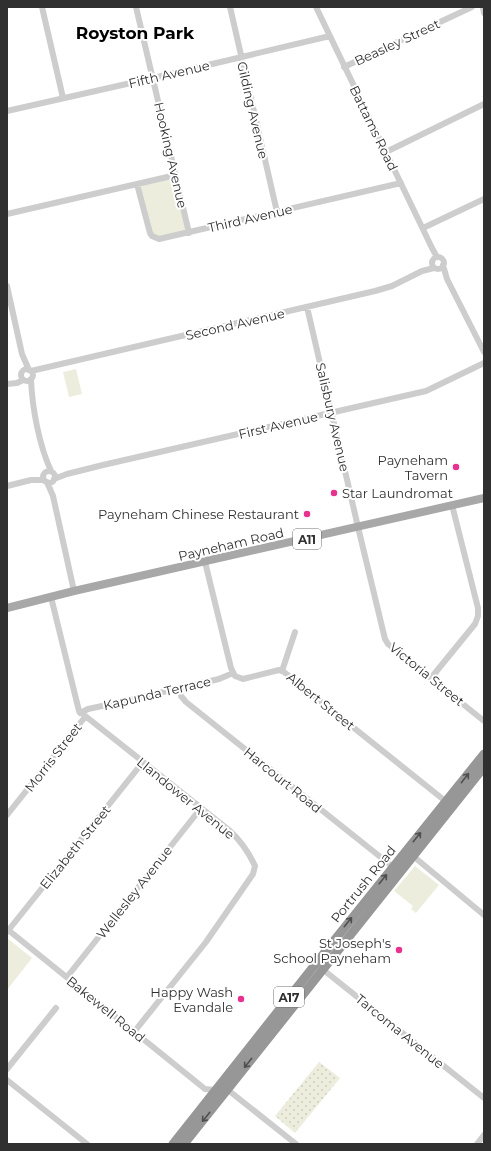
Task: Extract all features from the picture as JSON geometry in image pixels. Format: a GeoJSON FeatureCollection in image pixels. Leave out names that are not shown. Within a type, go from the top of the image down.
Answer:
{"type":"FeatureCollection","features":[{"type":"Feature","properties":{"kind":"highway","name":"Portrush Road"},"geometry":{"type":"LineString","coordinates":[[173,1144],[210,1093],[413,856],[484,754]]}},
{"type":"Feature","properties":{"kind":"highway","name":"Portrush Road"},"geometry":{"type":"LineString","coordinates":[[184,1144],[228,1090],[393,867],[484,767]]}},
{"type":"Feature","properties":{"kind":"highway"},"geometry":{"type":"LineString","coordinates":[[210,1093],[228,1090],[230,1070]]}},
{"type":"Feature","properties":{"kind":"main road","name":"Payneham Road"},"geometry":{"type":"LineString","coordinates":[[7,608],[74,591],[484,498]]}},
{"type":"Feature","properties":{"kind":"street"},"geometry":{"type":"LineString","coordinates":[[42,7],[62,98]]}},
{"type":"Feature","properties":{"kind":"street","name":"Hooking Avenue"},"geometry":{"type":"LineString","coordinates":[[136,7],[189,233]]}},
{"type":"Feature","properties":{"kind":"street","name":"Gilding Avenue"},"geometry":{"type":"LineString","coordinates":[[230,7],[277,212]]}},
{"type":"Feature","properties":{"kind":"street","name":"Battams Road"},"geometry":{"type":"LineString","coordinates":[[316,7],[423,228],[432,248],[435,263]]}},
{"type":"Feature","properties":{"kind":"street","name":"Beasley Street"},"geometry":{"type":"LineString","coordinates":[[344,67],[472,7]]}},
{"type":"Feature","properties":{"kind":"street"},"geometry":{"type":"LineString","coordinates":[[483,7],[484,13]]}},
{"type":"Feature","properties":{"kind":"street","name":"Fifth Avenue"},"geometry":{"type":"LineString","coordinates":[[7,111],[330,36]]}},
{"type":"Feature","properties":{"kind":"street"},"geometry":{"type":"LineString","coordinates":[[386,152],[484,104]]}},
{"type":"Feature","properties":{"kind":"street"},"geometry":{"type":"LineString","coordinates":[[7,214],[176,175]]}},
{"type":"Feature","properties":{"kind":"street","name":"Third Avenue"},"geometry":{"type":"LineString","coordinates":[[138,184],[149,229],[152,236],[159,240],[401,183]]}},
{"type":"Feature","properties":{"kind":"street"},"geometry":{"type":"LineString","coordinates":[[423,228],[484,199]]}},
{"type":"Feature","properties":{"kind":"street"},"geometry":{"type":"LineString","coordinates":[[447,279],[442,258],[435,263],[447,279],[484,352]]}},
{"type":"Feature","properties":{"kind":"street","name":"Second Avenue"},"geometry":{"type":"LineString","coordinates":[[31,374],[45,368],[392,286],[422,272],[435,263],[440,268],[443,265]]}},
{"type":"Feature","properties":{"kind":"street"},"geometry":{"type":"LineString","coordinates":[[7,286],[22,354],[31,374],[31,396]]}},
{"type":"Feature","properties":{"kind":"street","name":"Salisbury Avenue"},"geometry":{"type":"LineString","coordinates":[[307,307],[358,527]]}},
{"type":"Feature","properties":{"kind":"street"},"geometry":{"type":"LineString","coordinates":[[22,354],[22,376],[31,396],[74,591]]}},
{"type":"Feature","properties":{"kind":"street","name":"First Avenue"},"geometry":{"type":"LineString","coordinates":[[7,486],[67,474],[430,390],[484,363]]}},
{"type":"Feature","properties":{"kind":"street"},"geometry":{"type":"LineString","coordinates":[[7,384],[22,376],[26,369],[31,374]]}},
{"type":"Feature","properties":{"kind":"street"},"geometry":{"type":"LineString","coordinates":[[22,376],[26,381],[31,374]]}},
{"type":"Feature","properties":{"kind":"street"},"geometry":{"type":"LineString","coordinates":[[431,678],[474,624],[478,616],[478,608],[452,505]]}},
{"type":"Feature","properties":{"kind":"street","name":"Victoria Street"},"geometry":{"type":"LineString","coordinates":[[358,527],[386,642],[484,721]]}},
{"type":"Feature","properties":{"kind":"street"},"geometry":{"type":"LineString","coordinates":[[206,562],[233,673]]}},
{"type":"Feature","properties":{"kind":"street"},"geometry":{"type":"LineString","coordinates":[[51,597],[77,708],[83,715]]}},
{"type":"Feature","properties":{"kind":"street"},"geometry":{"type":"LineString","coordinates":[[282,671],[295,632]]}},
{"type":"Feature","properties":{"kind":"street","name":"Albert Street"},"geometry":{"type":"LineString","coordinates":[[233,673],[238,678],[243,679],[279,670],[282,671],[450,804]]}},
{"type":"Feature","properties":{"kind":"street","name":"Kapunda Terrace"},"geometry":{"type":"LineString","coordinates":[[83,715],[88,709],[219,679],[233,673]]}},
{"type":"Feature","properties":{"kind":"street","name":"Harcourt Road"},"geometry":{"type":"LineString","coordinates":[[179,688],[181,696],[186,702],[393,867]]}},
{"type":"Feature","properties":{"kind":"street","name":"Llandower Avenue"},"geometry":{"type":"LineString","coordinates":[[83,715],[234,835],[255,866],[254,870],[206,942],[134,1032]]}},
{"type":"Feature","properties":{"kind":"street","name":"Morris Street"},"geometry":{"type":"LineString","coordinates":[[7,816],[83,715]]}},
{"type":"Feature","properties":{"kind":"street","name":"Elizabeth Street"},"geometry":{"type":"LineString","coordinates":[[8,930],[143,762]]}},
{"type":"Feature","properties":{"kind":"street","name":"Wellesley Avenue"},"geometry":{"type":"LineString","coordinates":[[67,977],[201,808]]}},
{"type":"Feature","properties":{"kind":"street"},"geometry":{"type":"LineString","coordinates":[[413,856],[484,915]]}},
{"type":"Feature","properties":{"kind":"street","name":"Bakewell Road"},"geometry":{"type":"LineString","coordinates":[[8,930],[210,1093]]}},
{"type":"Feature","properties":{"kind":"street","name":"Tarcoma Avenue"},"geometry":{"type":"LineString","coordinates":[[319,966],[484,1098]]}},
{"type":"Feature","properties":{"kind":"street"},"geometry":{"type":"LineString","coordinates":[[7,1069],[56,1008]]}},
{"type":"Feature","properties":{"kind":"street"},"geometry":{"type":"LineString","coordinates":[[7,1080],[87,1144]]}},
{"type":"Feature","properties":{"kind":"street"},"geometry":{"type":"LineString","coordinates":[[228,1090],[296,1144]]}},
{"type":"Feature","properties":{"kind":"street"},"geometry":{"type":"LineString","coordinates":[[477,1144],[484,1135]]}},
{"type":"Feature","properties":{"kind":"shaded area"},"geometry":{"type":"Polygon","coordinates":[[[176,175],[189,233],[166,239],[152,236],[138,184],[176,175]]]}},
{"type":"Feature","properties":{"kind":"shaded area"},"geometry":{"type":"Polygon","coordinates":[[[76,369],[82,394],[69,397],[63,372],[76,369]]]}},
{"type":"Feature","properties":{"kind":"shaded area"},"geometry":{"type":"Polygon","coordinates":[[[415,866],[439,885],[416,913],[411,909],[413,906],[394,891],[415,866]]]}},
{"type":"Feature","properties":{"kind":"shaded area"},"geometry":{"type":"Polygon","coordinates":[[[7,938],[32,958],[7,990],[7,938]]]}},
{"type":"Feature","properties":{"kind":"shaded area"},"geometry":{"type":"Polygon","coordinates":[[[319,1062],[340,1078],[295,1133],[275,1116],[319,1062]]]}},
{"type":"Feature","properties":{"kind":"place","name":"Payneham Tavern"},"geometry":{"type":"Point","coordinates":[456,467]}},
{"type":"Feature","properties":{"kind":"place","name":"Star Laundromat"},"geometry":{"type":"Point","coordinates":[334,493]}},
{"type":"Feature","properties":{"kind":"place","name":"Payneham Chinese Restaurant"},"geometry":{"type":"Point","coordinates":[307,514]}},
{"type":"Feature","properties":{"kind":"place","name":"St Joseph's School Payneham"},"geometry":{"type":"Point","coordinates":[399,950]}},
{"type":"Feature","properties":{"kind":"place","name":"Happy Wash Evandale"},"geometry":{"type":"Point","coordinates":[241,999]}},
{"type":"Feature","properties":{"kind":"district","name":"Royston Park"},"geometry":{"type":"Point","coordinates":[135,33]}}]}
